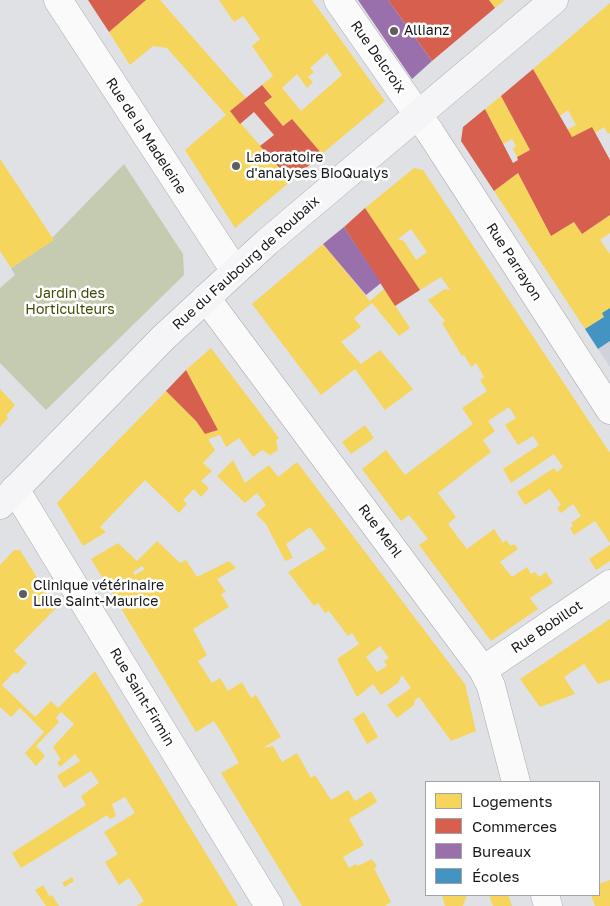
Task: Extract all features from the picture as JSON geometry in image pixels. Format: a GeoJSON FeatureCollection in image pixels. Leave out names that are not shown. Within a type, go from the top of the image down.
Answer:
{"type":"FeatureCollection","features":[{"type":"Feature","properties":{"kind":"main road","name":"Rue du Faubourg de Roubaix"},"geometry":{"type":"LineString","coordinates":[[8,497],[235,271],[554,0]]}},
{"type":"Feature","properties":{"kind":"street","name":"Rue de la Madeleine"},"geometry":{"type":"LineString","coordinates":[[58,0],[235,271]]}},
{"type":"Feature","properties":{"kind":"street","name":"Rue Delcroix"},"geometry":{"type":"LineString","coordinates":[[338,0],[418,114]]}},
{"type":"Feature","properties":{"kind":"street","name":"Rue Parrayon"},"geometry":{"type":"LineString","coordinates":[[418,114],[610,410]]}},
{"type":"Feature","properties":{"kind":"street","name":"Rue Mehl"},"geometry":{"type":"LineString","coordinates":[[206,298],[483,670],[491,686],[516,781]]}},
{"type":"Feature","properties":{"kind":"street","name":"Rue Saint-Firmin"},"geometry":{"type":"LineString","coordinates":[[8,497],[269,906]]}},
{"type":"Feature","properties":{"kind":"street","name":"Rue Bobillot"},"geometry":{"type":"LineString","coordinates":[[483,670],[610,584]]}},
{"type":"Feature","properties":{"kind":"shaded area"},"geometry":{"type":"Polygon","coordinates":[[[610,341],[610,367],[598,349],[610,341]]]}},
{"type":"Feature","properties":{"kind":"green space","name":"Jardin des Horticulteurs"},"geometry":{"type":"Polygon","coordinates":[[[124,164],[183,254],[184,275],[46,410],[0,363],[0,288],[15,275],[11,268],[53,240],[52,238],[124,164]]]}},
{"type":"Feature","properties":{"kind":"building: Logements"},"geometry":{"type":"Polygon","coordinates":[[[146,0],[160,0],[246,98],[230,111],[291,181],[235,228],[185,150],[226,115],[167,48],[153,46],[130,65],[109,32],[146,0]]]}},
{"type":"Feature","properties":{"kind":"building: Logements"},"geometry":{"type":"Polygon","coordinates":[[[219,0],[312,0],[385,101],[322,154],[292,119],[283,126],[264,103],[272,97],[262,85],[273,76],[252,46],[260,39],[243,16],[234,22],[219,0]],[[327,53],[310,68],[314,72],[308,77],[313,82],[307,88],[297,74],[282,88],[301,111],[342,75],[327,53]]]}},
{"type":"Feature","properties":{"kind":"building: Logements"},"geometry":{"type":"Polygon","coordinates":[[[489,0],[505,0],[495,8],[489,0]]]}},
{"type":"Feature","properties":{"kind":"building: Logements"},"geometry":{"type":"Polygon","coordinates":[[[610,3],[610,133],[608,134],[604,127],[595,133],[592,127],[572,137],[567,130],[576,125],[568,110],[560,116],[533,69],[610,3]]]}},
{"type":"Feature","properties":{"kind":"building: Logements"},"geometry":{"type":"Polygon","coordinates":[[[501,96],[530,150],[517,157],[513,149],[516,146],[512,139],[503,144],[485,109],[501,96]]]}},
{"type":"Feature","properties":{"kind":"building: Logements"},"geometry":{"type":"Polygon","coordinates":[[[0,159],[54,240],[11,268],[0,251],[0,159]]]}},
{"type":"Feature","properties":{"kind":"building: Logements"},"geometry":{"type":"Polygon","coordinates":[[[414,168],[423,170],[610,453],[610,543],[595,521],[574,535],[570,528],[573,526],[571,523],[581,516],[573,504],[561,513],[557,508],[561,505],[550,489],[525,505],[517,492],[554,468],[557,472],[563,467],[554,454],[511,483],[503,469],[539,445],[533,436],[518,445],[505,425],[516,418],[509,407],[488,421],[495,431],[483,440],[491,452],[438,493],[456,517],[448,524],[467,549],[494,529],[503,543],[506,540],[511,546],[514,544],[518,549],[500,562],[512,577],[527,567],[531,574],[535,572],[539,577],[546,572],[553,583],[530,598],[538,609],[491,641],[419,545],[428,539],[409,515],[401,521],[362,469],[386,450],[405,475],[473,424],[462,408],[487,391],[480,380],[484,377],[476,363],[471,367],[464,355],[462,356],[442,323],[445,321],[428,300],[445,289],[450,290],[441,277],[420,290],[365,208],[414,168]],[[411,229],[398,239],[404,241],[416,260],[427,252],[411,229]]]}},
{"type":"Feature","properties":{"kind":"building: Logements"},"geometry":{"type":"Polygon","coordinates":[[[518,173],[551,236],[574,222],[582,234],[610,215],[610,233],[600,240],[610,254],[610,308],[602,313],[604,317],[585,329],[494,191],[518,173]]]}},
{"type":"Feature","properties":{"kind":"building: Logements"},"geometry":{"type":"Polygon","coordinates":[[[323,244],[370,301],[384,289],[410,328],[399,336],[372,303],[354,318],[361,327],[341,342],[361,364],[380,350],[413,389],[385,410],[355,369],[321,395],[252,304],[323,244]]]}},
{"type":"Feature","properties":{"kind":"building: Logements"},"geometry":{"type":"Polygon","coordinates":[[[211,348],[279,438],[276,440],[278,450],[270,455],[262,450],[253,457],[239,438],[226,447],[220,435],[208,439],[215,450],[203,463],[212,471],[201,481],[209,488],[201,497],[194,489],[183,500],[187,504],[179,513],[145,480],[100,527],[106,532],[83,546],[57,503],[166,391],[196,421],[205,434],[218,430],[186,370],[211,348]]]}},
{"type":"Feature","properties":{"kind":"building: Logements"},"geometry":{"type":"Polygon","coordinates":[[[0,389],[15,405],[6,416],[8,418],[0,427],[0,389]]]}},
{"type":"Feature","properties":{"kind":"building: Logements"},"geometry":{"type":"Polygon","coordinates":[[[365,425],[374,438],[351,454],[342,442],[365,425]]]}},
{"type":"Feature","properties":{"kind":"building: Logements"},"geometry":{"type":"Polygon","coordinates":[[[233,460],[245,483],[269,465],[278,477],[297,462],[465,684],[476,731],[451,741],[419,697],[415,700],[414,705],[397,718],[387,705],[411,688],[402,675],[398,683],[381,695],[373,684],[357,697],[337,659],[359,644],[352,633],[348,636],[329,611],[325,613],[318,603],[314,606],[288,572],[326,549],[310,527],[286,544],[293,558],[285,561],[266,524],[256,514],[266,505],[257,493],[245,503],[217,476],[233,460]],[[380,646],[366,657],[377,672],[387,666],[384,661],[389,658],[380,646]]]}},
{"type":"Feature","properties":{"kind":"building: Logements"},"geometry":{"type":"Polygon","coordinates":[[[157,541],[180,563],[186,560],[197,577],[229,561],[236,568],[217,579],[226,592],[221,594],[229,607],[193,629],[207,655],[198,661],[212,683],[220,678],[228,691],[242,682],[251,698],[256,695],[281,737],[263,748],[273,746],[282,762],[297,753],[311,778],[315,775],[331,800],[348,790],[355,801],[371,791],[377,802],[349,819],[364,845],[343,857],[349,868],[372,859],[377,866],[374,868],[391,902],[385,906],[302,906],[221,773],[239,763],[227,742],[214,721],[196,732],[91,559],[118,543],[137,561],[157,541]],[[142,566],[133,572],[135,575],[145,569],[142,566]]]}},
{"type":"Feature","properties":{"kind":"building: Logements"},"geometry":{"type":"Polygon","coordinates":[[[610,545],[610,561],[596,570],[589,559],[610,545]]]}},
{"type":"Feature","properties":{"kind":"building: Logements"},"geometry":{"type":"Polygon","coordinates":[[[14,550],[20,550],[56,608],[14,651],[27,663],[17,674],[14,672],[2,685],[35,717],[51,701],[58,708],[95,671],[238,906],[136,906],[144,901],[129,878],[119,885],[105,862],[118,854],[104,832],[135,813],[125,797],[112,804],[116,816],[110,819],[107,815],[21,868],[12,853],[86,805],[81,796],[99,783],[91,771],[64,788],[57,776],[80,761],[75,754],[60,767],[57,762],[61,760],[53,747],[74,724],[61,712],[56,718],[59,722],[36,746],[45,756],[36,766],[25,753],[44,732],[20,708],[11,717],[0,707],[0,565],[14,550]]]}},
{"type":"Feature","properties":{"kind":"building: Logements"},"geometry":{"type":"Polygon","coordinates":[[[610,619],[610,680],[598,684],[584,664],[564,677],[575,694],[540,707],[520,679],[610,619]]]}},
{"type":"Feature","properties":{"kind":"building: Logements"},"geometry":{"type":"Polygon","coordinates":[[[364,712],[378,737],[367,744],[353,719],[364,712]]]}},
{"type":"Feature","properties":{"kind":"building: Logements"},"geometry":{"type":"Polygon","coordinates":[[[72,877],[74,881],[65,887],[62,883],[72,877]]]}},
{"type":"Feature","properties":{"kind":"building: Logements"},"geometry":{"type":"Polygon","coordinates":[[[610,880],[610,906],[595,906],[591,896],[600,896],[600,884],[610,880]]]}},
{"type":"Feature","properties":{"kind":"building: Logements"},"geometry":{"type":"Polygon","coordinates":[[[43,885],[50,897],[52,895],[59,906],[46,906],[35,890],[43,885]]]}},
{"type":"Feature","properties":{"kind":"building: Logements"},"geometry":{"type":"Polygon","coordinates":[[[442,896],[467,896],[463,906],[445,906],[442,896]]]}},
{"type":"Feature","properties":{"kind":"building: Logements"},"geometry":{"type":"Polygon","coordinates":[[[489,896],[508,896],[512,906],[493,906],[489,896]]]}},
{"type":"Feature","properties":{"kind":"building: Commerces"},"geometry":{"type":"Polygon","coordinates":[[[88,0],[146,0],[109,32],[88,0]]]}},
{"type":"Feature","properties":{"kind":"building: Commerces"},"geometry":{"type":"Polygon","coordinates":[[[388,0],[489,0],[495,8],[432,61],[388,0]]]}},
{"type":"Feature","properties":{"kind":"building: Commerces"},"geometry":{"type":"Polygon","coordinates":[[[533,69],[572,137],[592,127],[610,160],[610,215],[582,234],[574,222],[551,236],[518,173],[494,191],[461,141],[463,127],[485,109],[513,163],[518,160],[517,157],[530,150],[501,96],[533,69]]]}},
{"type":"Feature","properties":{"kind":"building: Commerces"},"geometry":{"type":"Polygon","coordinates":[[[262,85],[272,97],[264,103],[283,126],[292,119],[322,154],[291,181],[260,146],[274,135],[254,112],[240,124],[230,111],[262,85]]]}},
{"type":"Feature","properties":{"kind":"building: Commerces"},"geometry":{"type":"Polygon","coordinates":[[[365,208],[420,290],[395,306],[344,227],[365,208]]]}},
{"type":"Feature","properties":{"kind":"building: Commerces"},"geometry":{"type":"Polygon","coordinates":[[[186,370],[218,430],[205,434],[196,421],[166,391],[186,370]]]}},
{"type":"Feature","properties":{"kind":"building: Bureaux","name":"Allianz"},"geometry":{"type":"Polygon","coordinates":[[[358,0],[388,0],[432,61],[412,79],[358,0]]]}},
{"type":"Feature","properties":{"kind":"building: Bureaux"},"geometry":{"type":"Polygon","coordinates":[[[344,227],[381,283],[366,295],[323,244],[344,227]]]}},
{"type":"Feature","properties":{"kind":"building: Écoles"},"geometry":{"type":"Polygon","coordinates":[[[610,308],[610,341],[598,349],[585,329],[604,317],[602,313],[610,308]]]}},
{"type":"Feature","properties":{"kind":"place","name":"Allianz"},"geometry":{"type":"Point","coordinates":[394,31]}},
{"type":"Feature","properties":{"kind":"place","name":"Laboratoire d'analyses BioQualys"},"geometry":{"type":"Point","coordinates":[236,166]}},
{"type":"Feature","properties":{"kind":"place","name":"Clinique vétérinaire Lille Saint-Maurice"},"geometry":{"type":"Point","coordinates":[23,594]}}]}
